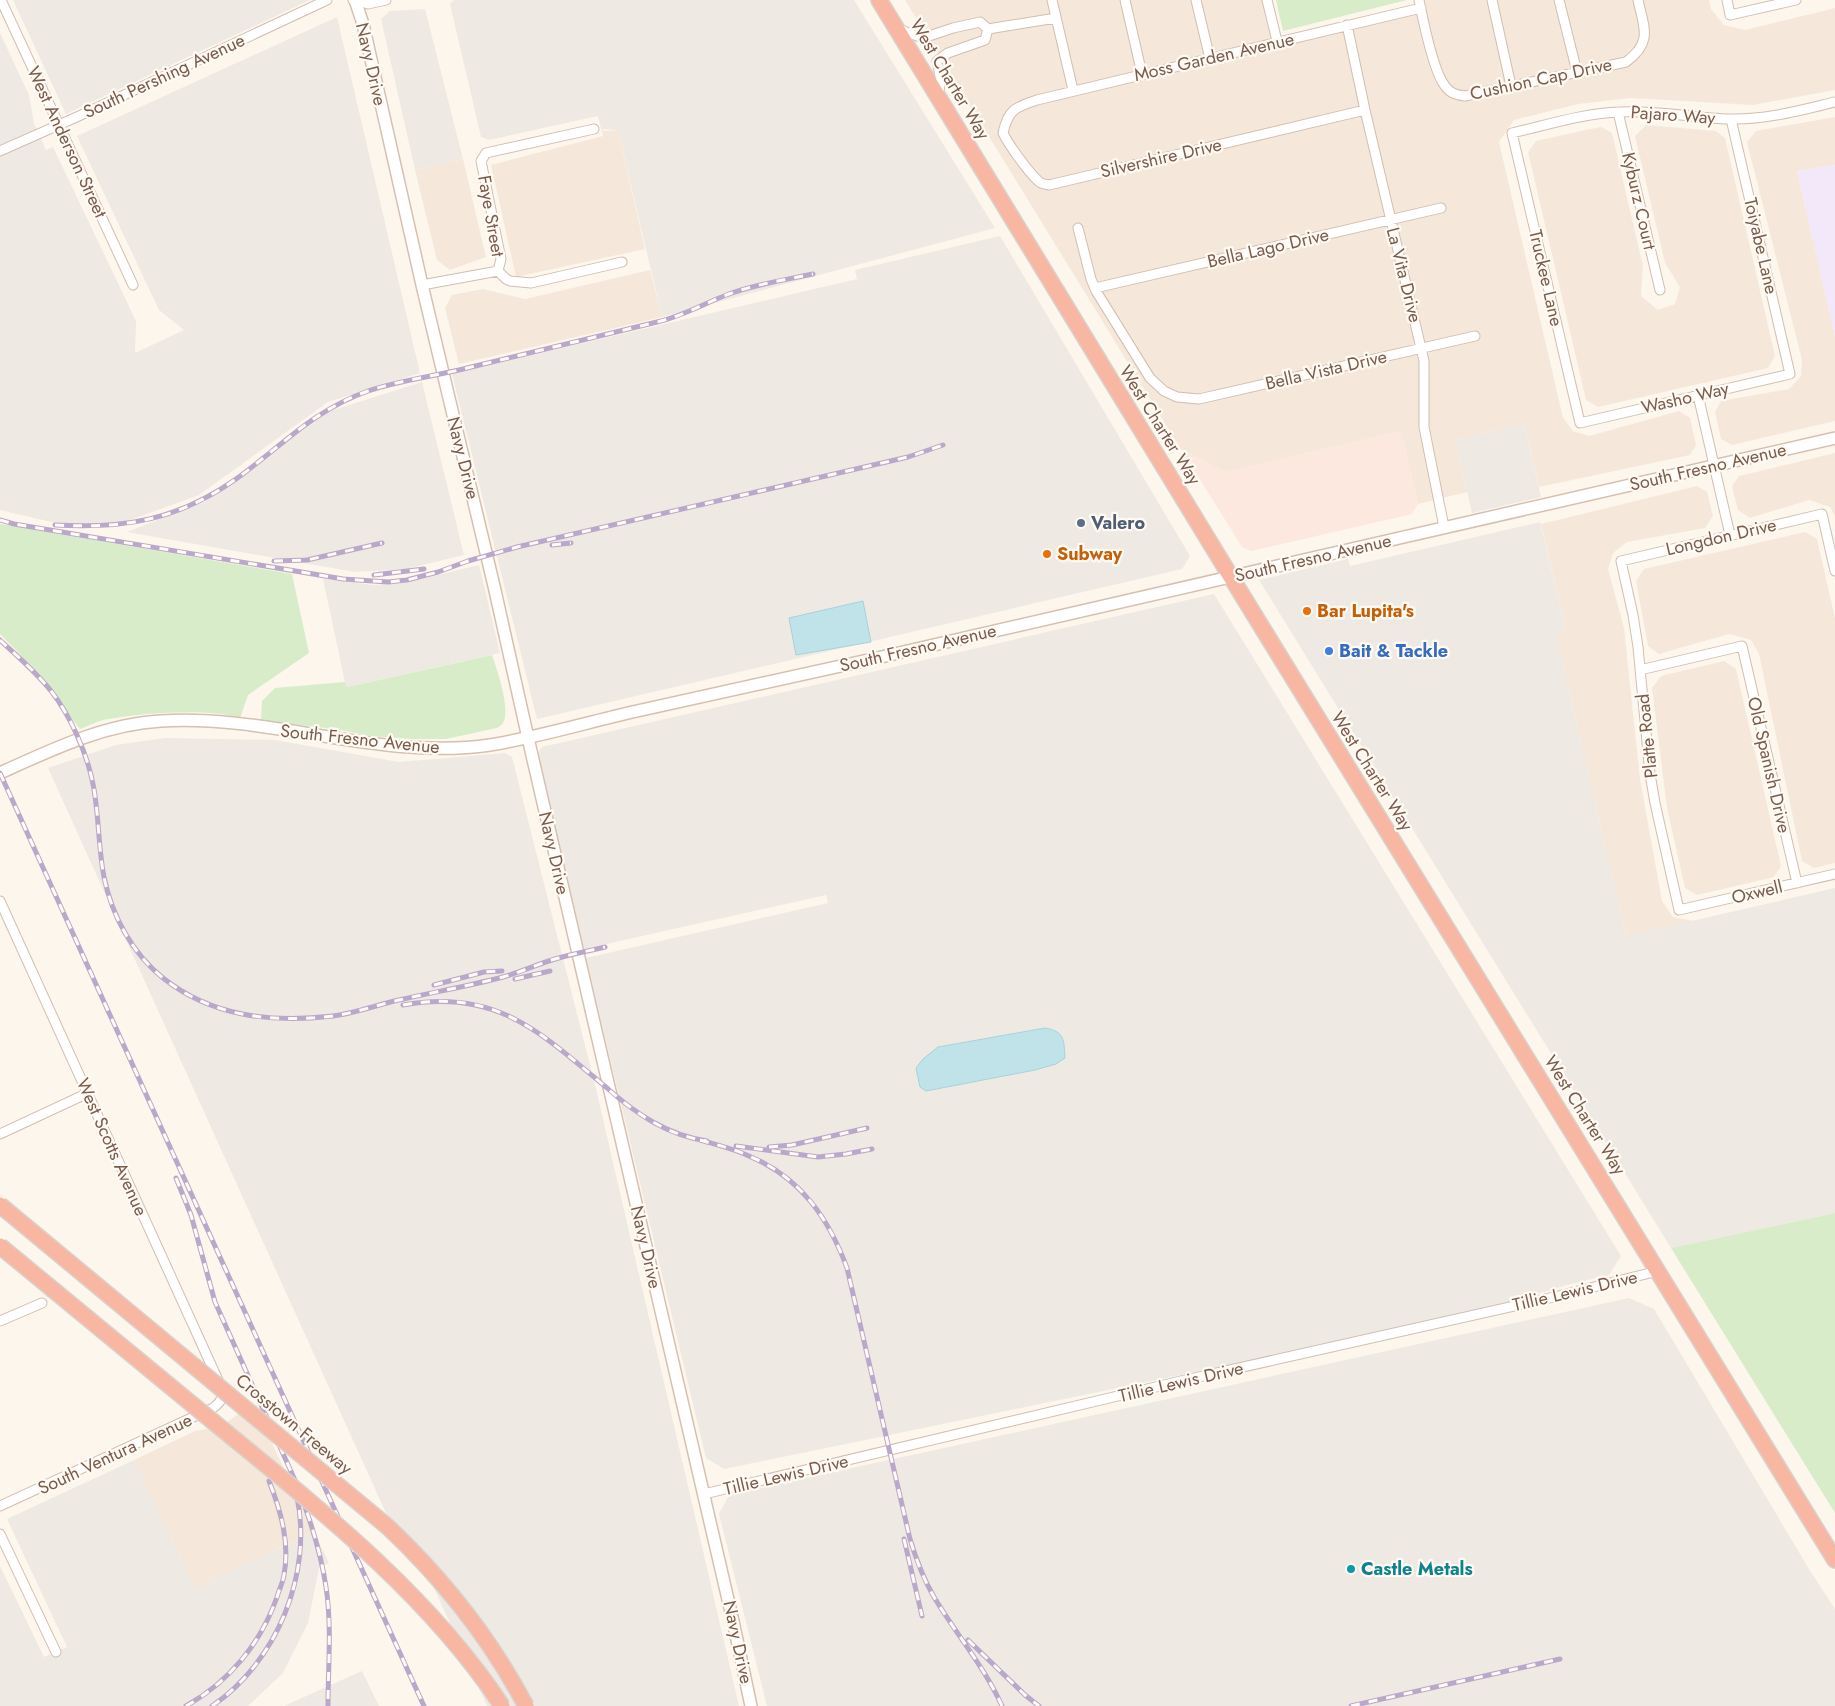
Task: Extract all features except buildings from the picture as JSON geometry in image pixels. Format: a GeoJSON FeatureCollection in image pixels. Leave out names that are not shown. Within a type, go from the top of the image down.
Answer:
{"type":"FeatureCollection","features":[{"type":"Feature","properties":{"kind":"highway","name":"West Charter Way"},"geometry":{"type":"LineString","coordinates":[[879,0],[938,94],[1230,577],[1835,1560]]}},
{"type":"Feature","properties":{"kind":"highway","name":"Crosstown Freeway"},"geometry":{"type":"LineString","coordinates":[[0,1205],[365,1507],[404,1542],[431,1570],[470,1616],[504,1666],[526,1706]]}},
{"type":"Feature","properties":{"kind":"highway"},"geometry":{"type":"LineString","coordinates":[[0,1246],[291,1485],[374,1560],[453,1641],[502,1706]]}},
{"type":"Feature","properties":{"kind":"street","name":"West Anderson Street"},"geometry":{"type":"LineString","coordinates":[[0,0],[60,124],[133,285]]}},
{"type":"Feature","properties":{"kind":"street","name":"South Pershing Avenue"},"geometry":{"type":"LineString","coordinates":[[0,150],[327,0]]}},
{"type":"Feature","properties":{"kind":"street"},"geometry":{"type":"LineString","coordinates":[[354,1],[368,4],[386,0]]}},
{"type":"Feature","properties":{"kind":"street"},"geometry":{"type":"LineString","coordinates":[[1052,0],[1073,90]]}},
{"type":"Feature","properties":{"kind":"street"},"geometry":{"type":"LineString","coordinates":[[1125,0],[1142,74]]}},
{"type":"Feature","properties":{"kind":"street"},"geometry":{"type":"LineString","coordinates":[[1196,0],[1210,59]]}},
{"type":"Feature","properties":{"kind":"street"},"geometry":{"type":"LineString","coordinates":[[1267,0],[1277,41]]}},
{"type":"Feature","properties":{"kind":"street"},"geometry":{"type":"LineString","coordinates":[[1492,0],[1511,86]]}},
{"type":"Feature","properties":{"kind":"street"},"geometry":{"type":"LineString","coordinates":[[1559,0],[1577,72]]}},
{"type":"Feature","properties":{"kind":"street","name":"Cushion Cap Drive"},"geometry":{"type":"LineString","coordinates":[[1420,4],[1437,73],[1445,86],[1456,95],[1465,96],[1626,62],[1637,54],[1643,46],[1645,34],[1638,0]]}},
{"type":"Feature","properties":{"kind":"street"},"geometry":{"type":"LineString","coordinates":[[1727,0],[1730,15],[1796,0]]}},
{"type":"Feature","properties":{"kind":"street","name":"Navy Drive"},"geometry":{"type":"LineString","coordinates":[[354,1],[365,33],[752,1706]]}},
{"type":"Feature","properties":{"kind":"street","name":"Moss Garden Avenue"},"geometry":{"type":"LineString","coordinates":[[1010,112],[1020,105],[1073,90],[1210,59],[1347,25],[1420,4]]}},
{"type":"Feature","properties":{"kind":"street"},"geometry":{"type":"LineString","coordinates":[[988,29],[1056,18]]}},
{"type":"Feature","properties":{"kind":"street"},"geometry":{"type":"LineString","coordinates":[[898,29],[923,38],[953,28],[980,22],[988,29]]}},
{"type":"Feature","properties":{"kind":"street","name":"La Vita Drive"},"geometry":{"type":"LineString","coordinates":[[1347,25],[1390,220],[1422,348],[1424,361],[1424,427],[1444,527]]}},
{"type":"Feature","properties":{"kind":"street"},"geometry":{"type":"LineString","coordinates":[[938,94],[941,80],[937,61],[948,53],[985,40],[988,29]]}},
{"type":"Feature","properties":{"kind":"street","name":"Pajaro Way"},"geometry":{"type":"LineString","coordinates":[[1512,133],[1596,114],[1640,112],[1731,119],[1776,116],[1835,102]]}},
{"type":"Feature","properties":{"kind":"street","name":"Silvershire Drive"},"geometry":{"type":"LineString","coordinates":[[1010,112],[1003,133],[1006,140],[1035,177],[1042,184],[1049,185],[1365,110]]}},
{"type":"Feature","properties":{"kind":"street","name":"Kyburz Court"},"geometry":{"type":"LineString","coordinates":[[1618,112],[1660,290]]}},
{"type":"Feature","properties":{"kind":"street","name":"Toiyabe Lane"},"geometry":{"type":"LineString","coordinates":[[1731,119],[1790,374]]}},
{"type":"Feature","properties":{"kind":"street","name":"Faye Street"},"geometry":{"type":"LineString","coordinates":[[498,271],[501,259],[481,161],[486,153],[594,129]]}},
{"type":"Feature","properties":{"kind":"street","name":"Truckee Lane"},"geometry":{"type":"LineString","coordinates":[[1512,133],[1580,422]]}},
{"type":"Feature","properties":{"kind":"street","name":"Bella Lago Drive"},"geometry":{"type":"LineString","coordinates":[[1095,288],[1441,208]]}},
{"type":"Feature","properties":{"kind":"street"},"geometry":{"type":"LineString","coordinates":[[1078,228],[1095,288]]}},
{"type":"Feature","properties":{"kind":"street"},"geometry":{"type":"LineString","coordinates":[[422,285],[498,271],[510,281],[531,283],[622,262]]}},
{"type":"Feature","properties":{"kind":"street","name":"Bella Vista Drive"},"geometry":{"type":"LineString","coordinates":[[1095,288],[1150,378],[1164,390],[1177,397],[1199,399],[1475,336]]}},
{"type":"Feature","properties":{"kind":"street","name":"Washo Way"},"geometry":{"type":"LineString","coordinates":[[1580,422],[1790,374]]}},
{"type":"Feature","properties":{"kind":"street"},"geometry":{"type":"LineString","coordinates":[[1698,395],[1730,535]]}},
{"type":"Feature","properties":{"kind":"street","name":"South Fresno Avenue"},"geometry":{"type":"LineString","coordinates":[[0,773],[42,754],[92,735],[125,725],[160,721],[203,721],[244,725],[417,748],[458,749],[528,738],[633,712],[1835,438]]}},
{"type":"Feature","properties":{"kind":"street","name":"Longdon Drive"},"geometry":{"type":"LineString","coordinates":[[1621,561],[1822,514],[1835,571]]}},
{"type":"Feature","properties":{"kind":"street","name":"Platte Road"},"geometry":{"type":"LineString","coordinates":[[1621,561],[1633,615],[1653,793],[1679,910]]}},
{"type":"Feature","properties":{"kind":"street","name":"Old Spanish Drive"},"geometry":{"type":"LineString","coordinates":[[1640,670],[1742,646],[1797,883]]}},
{"type":"Feature","properties":{"kind":"street","name":"Oxwell"},"geometry":{"type":"LineString","coordinates":[[1679,910],[1835,874]]}},
{"type":"Feature","properties":{"kind":"street","name":"West Scotts Avenue"},"geometry":{"type":"LineString","coordinates":[[0,901],[223,1394]]}},
{"type":"Feature","properties":{"kind":"street"},"geometry":{"type":"LineString","coordinates":[[0,1134],[88,1093]]}},
{"type":"Feature","properties":{"kind":"street","name":"Tillie Lewis Drive"},"geometry":{"type":"LineString","coordinates":[[704,1494],[1182,1381],[1554,1297],[1658,1271]]}},
{"type":"Feature","properties":{"kind":"street"},"geometry":{"type":"LineString","coordinates":[[0,1321],[42,1303]]}},
{"type":"Feature","properties":{"kind":"street","name":"South Ventura Avenue"},"geometry":{"type":"LineString","coordinates":[[0,1506],[213,1408],[221,1402],[223,1394]]}},
{"type":"Feature","properties":{"kind":"street"},"geometry":{"type":"LineString","coordinates":[[0,1534],[56,1652]]}},
{"type":"Feature","properties":{"kind":"shaded area"},"geometry":{"type":"Polygon","coordinates":[[[13,0],[310,0],[66,114],[13,0]]]}},
{"type":"Feature","properties":{"kind":"shaded area"},"geometry":{"type":"Polygon","coordinates":[[[454,0],[854,0],[995,228],[662,317],[618,130],[601,129],[598,116],[489,140],[481,137],[450,4],[454,0]]]}},
{"type":"Feature","properties":{"kind":"shaded area"},"geometry":{"type":"Polygon","coordinates":[[[905,0],[1263,0],[1274,44],[1427,10],[1425,0],[1709,0],[1711,9],[1724,25],[1745,30],[1835,8],[1835,90],[1753,105],[1631,98],[1578,104],[1514,120],[1499,142],[1563,418],[1573,431],[1589,436],[1679,411],[1690,418],[1696,445],[1690,455],[1539,487],[1524,424],[1455,440],[1467,492],[1418,504],[1401,431],[1223,473],[1181,449],[905,0]]]}},
{"type":"Feature","properties":{"kind":"shaded area"},"geometry":{"type":"Polygon","coordinates":[[[425,9],[463,159],[415,170],[381,19],[390,11],[425,9]]]}},
{"type":"Feature","properties":{"kind":"shaded area"},"geometry":{"type":"Polygon","coordinates":[[[337,17],[420,373],[328,402],[199,495],[114,526],[60,524],[0,510],[0,33],[29,95],[34,123],[46,150],[53,147],[136,321],[135,353],[184,330],[159,310],[77,136],[337,17]]]}},
{"type":"Feature","properties":{"kind":"shaded area"},"geometry":{"type":"Polygon","coordinates":[[[1835,117],[1835,165],[1797,171],[1835,336],[1835,421],[1732,445],[1721,439],[1715,412],[1721,401],[1789,389],[1801,376],[1802,360],[1747,142],[1756,131],[1835,117]]]}},
{"type":"Feature","properties":{"kind":"shaded area"},"geometry":{"type":"Polygon","coordinates":[[[1646,125],[1716,131],[1725,138],[1775,356],[1768,368],[1598,407],[1586,400],[1528,152],[1536,141],[1601,127],[1612,133],[1643,266],[1641,296],[1658,310],[1675,304],[1680,287],[1665,263],[1635,136],[1646,125]]]}},
{"type":"Feature","properties":{"kind":"shaded area"},"geometry":{"type":"Polygon","coordinates":[[[601,129],[604,131],[618,130],[645,249],[516,277],[491,165],[603,136],[601,129]]]}},
{"type":"Feature","properties":{"kind":"shaded area"},"geometry":{"type":"Polygon","coordinates":[[[463,159],[486,257],[450,270],[437,260],[415,170],[463,159]]]}},
{"type":"Feature","properties":{"kind":"shaded area"},"geometry":{"type":"Polygon","coordinates":[[[1835,165],[1835,336],[1797,171],[1835,165]]]}},
{"type":"Feature","properties":{"kind":"shaded area"},"geometry":{"type":"Polygon","coordinates":[[[1000,236],[1190,556],[1182,569],[537,719],[452,374],[857,279],[855,270],[1000,236]]]}},
{"type":"Feature","properties":{"kind":"shaded area"},"geometry":{"type":"Polygon","coordinates":[[[650,270],[662,317],[459,364],[445,308],[452,295],[483,289],[525,299],[650,270]]]}},
{"type":"Feature","properties":{"kind":"shaded area"},"geometry":{"type":"Polygon","coordinates":[[[422,382],[464,555],[406,569],[355,572],[127,532],[204,502],[330,411],[422,382]]]}},
{"type":"Feature","properties":{"kind":"shaded area"},"geometry":{"type":"Polygon","coordinates":[[[1524,424],[1541,497],[1472,513],[1455,440],[1524,424]]]}},
{"type":"Feature","properties":{"kind":"shaded area"},"geometry":{"type":"Polygon","coordinates":[[[1401,431],[1418,504],[1412,514],[1251,551],[1242,547],[1181,449],[1226,472],[1401,431]]]}},
{"type":"Feature","properties":{"kind":"shaded area"},"geometry":{"type":"Polygon","coordinates":[[[1835,453],[1835,516],[1830,507],[1809,500],[1750,518],[1738,510],[1732,486],[1739,476],[1835,453]]]}},
{"type":"Feature","properties":{"kind":"shaded area"},"geometry":{"type":"Polygon","coordinates":[[[1697,486],[1707,492],[1713,516],[1705,528],[1627,542],[1613,553],[1608,569],[1624,628],[1640,779],[1662,901],[1673,917],[1693,921],[1626,936],[1557,639],[1565,626],[1541,524],[1697,486]]]}},
{"type":"Feature","properties":{"kind":"shaded area"},"geometry":{"type":"Polygon","coordinates":[[[1540,522],[1565,626],[1557,639],[1626,936],[1835,888],[1835,1213],[1671,1248],[1259,580],[1348,559],[1350,566],[1540,522]]]}},
{"type":"Feature","properties":{"kind":"shaded area"},"geometry":{"type":"Polygon","coordinates":[[[1805,532],[1817,539],[1835,618],[1835,863],[1814,868],[1802,861],[1759,654],[1751,640],[1729,634],[1659,654],[1648,646],[1636,581],[1644,569],[1805,532]]]}},
{"type":"Feature","properties":{"kind":"shaded area"},"geometry":{"type":"Polygon","coordinates":[[[479,565],[500,653],[346,687],[323,579],[373,585],[405,583],[479,565]]]}},
{"type":"Feature","properties":{"kind":"shaded area"},"geometry":{"type":"Polygon","coordinates":[[[1214,594],[1621,1256],[1609,1275],[1567,1285],[1453,1319],[724,1469],[706,1458],[586,958],[828,903],[826,895],[584,949],[538,753],[542,747],[1214,594]]]}},
{"type":"Feature","properties":{"kind":"shaded area"},"geometry":{"type":"Polygon","coordinates":[[[1724,661],[1736,669],[1781,866],[1774,877],[1697,895],[1685,888],[1667,808],[1652,688],[1661,676],[1724,661]]]}},
{"type":"Feature","properties":{"kind":"shaded area"},"geometry":{"type":"Polygon","coordinates":[[[165,738],[275,740],[399,762],[505,753],[512,757],[596,1089],[739,1706],[487,1706],[413,1541],[401,1546],[48,768],[116,745],[165,738]]]}},
{"type":"Feature","properties":{"kind":"shaded area"},"geometry":{"type":"Polygon","coordinates":[[[1629,1298],[1654,1309],[1809,1569],[1835,1609],[1835,1706],[767,1706],[719,1514],[729,1495],[1629,1298]]]}},
{"type":"Feature","properties":{"kind":"shaded area"},"geometry":{"type":"Polygon","coordinates":[[[253,1403],[314,1532],[195,1588],[134,1460],[195,1431],[222,1426],[253,1403]]]}},
{"type":"Feature","properties":{"kind":"shaded area"},"geometry":{"type":"Polygon","coordinates":[[[134,1460],[195,1588],[314,1532],[329,1563],[319,1568],[308,1623],[283,1673],[248,1706],[0,1706],[0,1566],[44,1657],[67,1647],[7,1519],[134,1460]]]}},
{"type":"Feature","properties":{"kind":"shaded area"},"geometry":{"type":"Polygon","coordinates":[[[362,1671],[379,1706],[284,1706],[362,1671]]]}},
{"type":"Feature","properties":{"kind":"green space"},"geometry":{"type":"Polygon","coordinates":[[[1276,0],[1407,0],[1283,31],[1276,0]]]}},
{"type":"Feature","properties":{"kind":"green space"},"geometry":{"type":"Polygon","coordinates":[[[0,524],[292,574],[309,653],[248,695],[240,718],[211,713],[157,713],[105,720],[80,729],[16,650],[0,634],[0,524]]]}},
{"type":"Feature","properties":{"kind":"green space"},"geometry":{"type":"Polygon","coordinates":[[[492,655],[502,689],[505,709],[503,723],[497,728],[446,739],[412,739],[371,736],[341,730],[261,720],[262,701],[275,688],[345,682],[347,687],[492,655]]]}},
{"type":"Feature","properties":{"kind":"green space"},"geometry":{"type":"Polygon","coordinates":[[[1835,1213],[1835,1513],[1671,1248],[1835,1213]]]}},
{"type":"Feature","properties":{"kind":"water"},"geometry":{"type":"Polygon","coordinates":[[[863,601],[871,642],[796,655],[789,618],[863,601]]]}},
{"type":"Feature","properties":{"kind":"water"},"geometry":{"type":"Polygon","coordinates":[[[1045,1028],[1052,1029],[1060,1034],[1064,1042],[1065,1058],[1056,1064],[1035,1070],[926,1091],[920,1087],[916,1068],[923,1059],[938,1047],[1045,1028]]]}},
{"type":"Feature","properties":{"kind":"railway"},"geometry":{"type":"LineString","coordinates":[[55,525],[80,526],[127,523],[171,513],[193,504],[236,479],[314,419],[348,399],[368,391],[390,384],[459,370],[657,322],[739,291],[813,274]]}},
{"type":"Feature","properties":{"kind":"railway"},"geometry":{"type":"LineString","coordinates":[[0,520],[14,524],[343,579],[388,582],[407,580],[438,572],[517,547],[908,457],[943,445]]}},
{"type":"Feature","properties":{"kind":"railway"},"geometry":{"type":"LineString","coordinates":[[274,561],[307,560],[382,543]]}},
{"type":"Feature","properties":{"kind":"railway"},"geometry":{"type":"LineString","coordinates":[[552,545],[571,543]]}},
{"type":"Feature","properties":{"kind":"railway"},"geometry":{"type":"LineString","coordinates":[[374,575],[424,569]]}},
{"type":"Feature","properties":{"kind":"railway"},"geometry":{"type":"LineString","coordinates":[[0,640],[33,671],[51,691],[65,711],[87,760],[93,784],[104,877],[112,906],[125,933],[142,957],[163,978],[182,991],[222,1009],[244,1014],[288,1018],[333,1016],[503,977],[555,959],[605,947]]}},
{"type":"Feature","properties":{"kind":"railway"},"geometry":{"type":"LineString","coordinates":[[0,773],[424,1706]]}},
{"type":"Feature","properties":{"kind":"railway"},"geometry":{"type":"LineString","coordinates":[[434,985],[484,972],[502,971]]}},
{"type":"Feature","properties":{"kind":"railway"},"geometry":{"type":"LineString","coordinates":[[515,979],[550,971]]}},
{"type":"Feature","properties":{"kind":"railway"},"geometry":{"type":"LineString","coordinates":[[403,1005],[436,1001],[465,1003],[491,1009],[516,1019],[560,1049],[641,1115],[679,1134],[707,1141]]}},
{"type":"Feature","properties":{"kind":"railway"},"geometry":{"type":"LineString","coordinates":[[769,1147],[792,1145],[867,1128]]}},
{"type":"Feature","properties":{"kind":"railway"},"geometry":{"type":"LineString","coordinates":[[700,1140],[745,1154],[785,1176],[811,1202],[831,1233],[847,1268],[910,1539],[917,1561],[926,1583],[942,1611],[987,1677],[1002,1706]]}},
{"type":"Feature","properties":{"kind":"railway"},"geometry":{"type":"LineString","coordinates":[[736,1146],[818,1157],[872,1149]]}},
{"type":"Feature","properties":{"kind":"railway"},"geometry":{"type":"LineString","coordinates":[[176,1178],[191,1215],[215,1302],[298,1487],[315,1536],[328,1602],[328,1706]]}},
{"type":"Feature","properties":{"kind":"railway"},"geometry":{"type":"LineString","coordinates":[[186,1706],[216,1685],[242,1660],[262,1630],[277,1597],[284,1575],[286,1551],[281,1515],[269,1481]]}},
{"type":"Feature","properties":{"kind":"railway"},"geometry":{"type":"LineString","coordinates":[[212,1706],[235,1688],[255,1665],[272,1641],[285,1614],[300,1556],[301,1526],[297,1497]]}},
{"type":"Feature","properties":{"kind":"railway"},"geometry":{"type":"LineString","coordinates":[[904,1539],[922,1616]]}},
{"type":"Feature","properties":{"kind":"railway"},"geometry":{"type":"LineString","coordinates":[[968,1640],[1039,1706]]}},
{"type":"Feature","properties":{"kind":"railway"},"geometry":{"type":"LineString","coordinates":[[1351,1706],[1560,1659]]}},
{"type":"Feature","properties":{"kind":"place","name":"Valero"},"geometry":{"type":"Point","coordinates":[1081,523]}},
{"type":"Feature","properties":{"kind":"place","name":"Subway"},"geometry":{"type":"Point","coordinates":[1047,554]}},
{"type":"Feature","properties":{"kind":"place","name":"Bar Lupita's"},"geometry":{"type":"Point","coordinates":[1307,611]}},
{"type":"Feature","properties":{"kind":"place","name":"Bait & Tackle"},"geometry":{"type":"Point","coordinates":[1329,651]}},
{"type":"Feature","properties":{"kind":"place","name":"Castle Metals"},"geometry":{"type":"Point","coordinates":[1351,1569]}}]}
